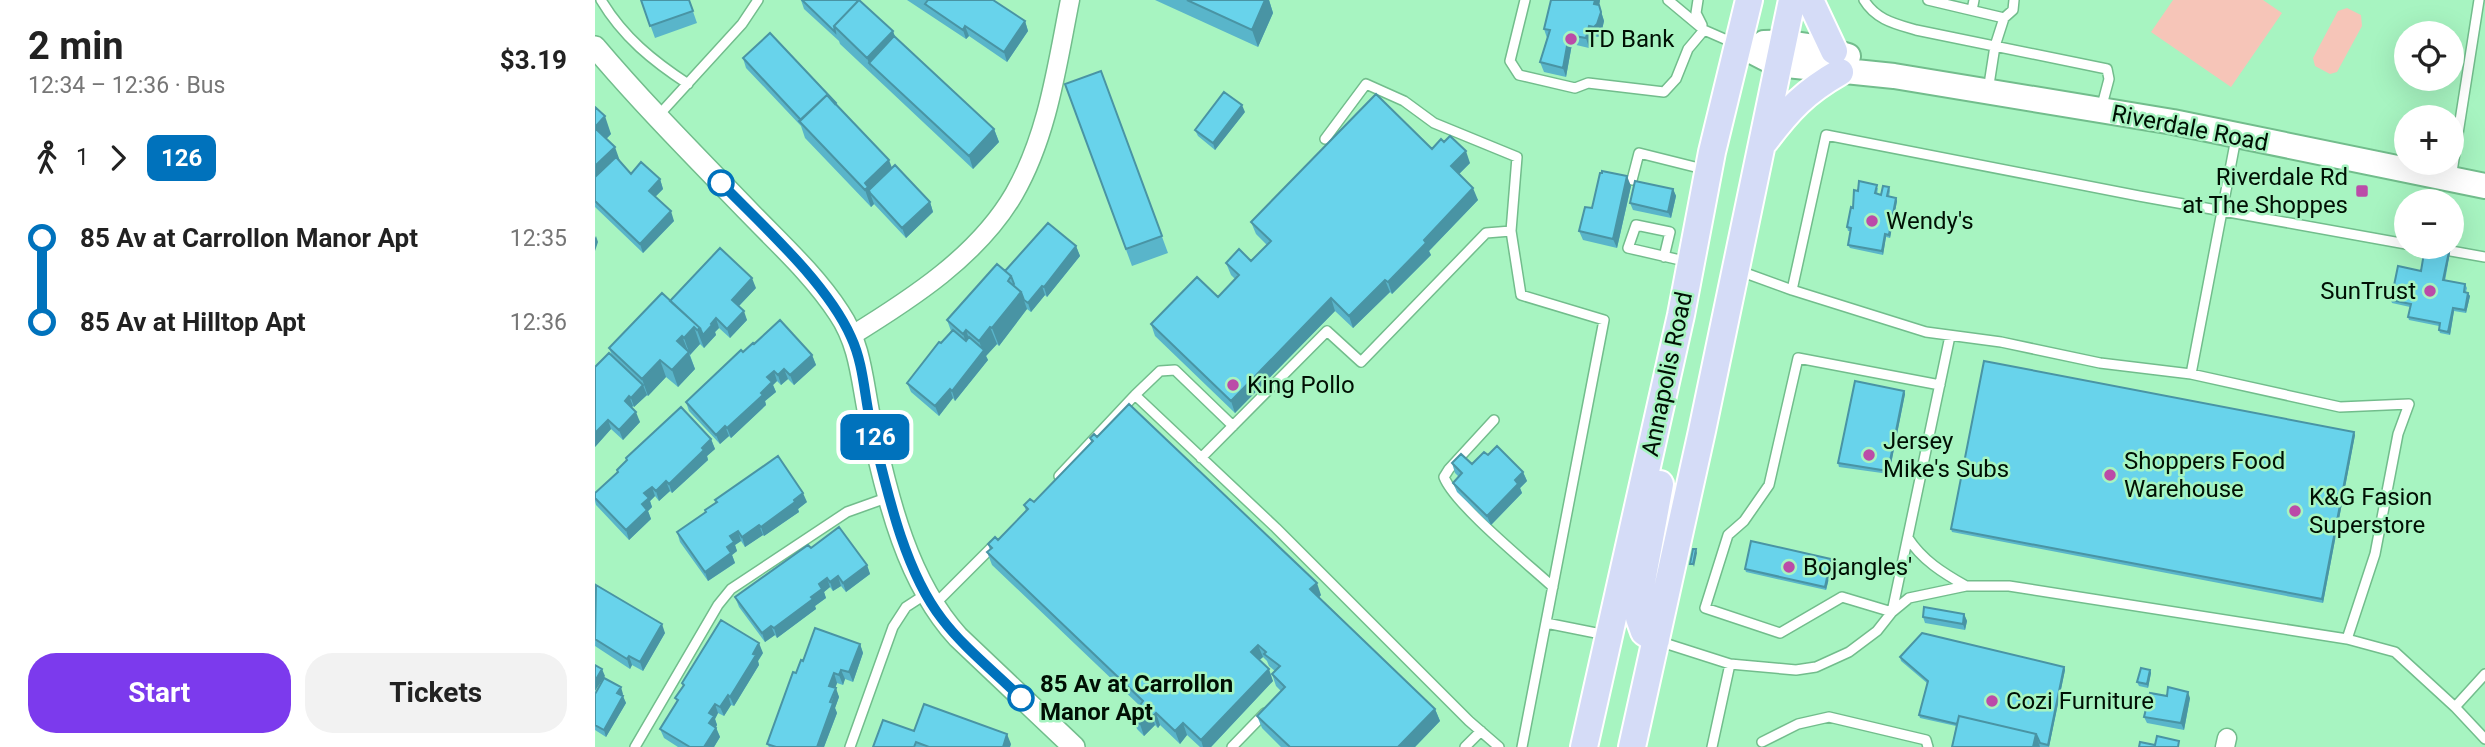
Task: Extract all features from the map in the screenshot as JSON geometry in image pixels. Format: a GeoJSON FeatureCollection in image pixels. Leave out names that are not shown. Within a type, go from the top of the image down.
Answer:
{"type":"FeatureCollection","features":[{"type":"Feature","properties":{"kind":"main road","name":"Annapolis Road"},"geometry":{"type":"LineString","coordinates":[[1584,747],[1671,361],[1709,170],[1749,0]]}},
{"type":"Feature","properties":{"kind":"main road","name":"Annapolis Road"},"geometry":{"type":"LineString","coordinates":[[1632,747],[1792,0]]}},
{"type":"Feature","properties":{"kind":"main road"},"geometry":{"type":"LineString","coordinates":[[1760,148],[1799,99],[1837,61],[1810,0]]}},
{"type":"Feature","properties":{"kind":"main road","name":"Riverdale Road"},"geometry":{"type":"LineString","coordinates":[[1738,44],[1837,61],[1894,76],[2101,110],[2485,186]]}},
{"type":"Feature","properties":{"kind":"main road"},"geometry":{"type":"LineString","coordinates":[[1656,640],[1644,632],[1639,618],[1639,598],[1673,416],[1671,361]]}},
{"type":"Feature","properties":{"kind":"street"},"geometry":{"type":"LineString","coordinates":[[851,336],[879,319],[948,268],[987,231],[1015,193],[1042,128],[1070,0]]}},
{"type":"Feature","properties":{"kind":"street"},"geometry":{"type":"LineString","coordinates":[[595,47],[792,256],[839,313],[860,360],[871,423],[906,552],[930,600],[958,637],[1072,746]]}},
{"type":"Feature","properties":{"kind":"lane"},"geometry":{"type":"LineString","coordinates":[[601,0],[635,44],[657,64],[688,83]]}},
{"type":"Feature","properties":{"kind":"lane"},"geometry":{"type":"LineString","coordinates":[[658,116],[742,24],[758,0]]}},
{"type":"Feature","properties":{"kind":"lane"},"geometry":{"type":"LineString","coordinates":[[1525,0],[1510,61],[1519,75],[1575,88],[1588,83],[1664,92],[1675,79],[1688,49],[1704,30]]}},
{"type":"Feature","properties":{"kind":"lane"},"geometry":{"type":"LineString","coordinates":[[1668,0],[1704,30],[1738,44]]}},
{"type":"Feature","properties":{"kind":"lane"},"geometry":{"type":"LineString","coordinates":[[1698,0],[1696,13],[1704,30]]}},
{"type":"Feature","properties":{"kind":"lane"},"geometry":{"type":"LineString","coordinates":[[1864,0],[1885,21],[1916,30],[2107,69],[2109,79],[2101,110]]}},
{"type":"Feature","properties":{"kind":"lane"},"geometry":{"type":"LineString","coordinates":[[1931,0],[2004,18]]}},
{"type":"Feature","properties":{"kind":"lane"},"geometry":{"type":"LineString","coordinates":[[1972,10],[1974,0]]}},
{"type":"Feature","properties":{"kind":"lane"},"geometry":{"type":"LineString","coordinates":[[1988,91],[2004,18],[2013,10],[2014,0]]}},
{"type":"Feature","properties":{"kind":"lane"},"geometry":{"type":"LineString","coordinates":[[2451,180],[2479,0]]}},
{"type":"Feature","properties":{"kind":"lane"},"geometry":{"type":"LineString","coordinates":[[1325,139],[1366,84],[1405,100],[1434,123],[1517,157],[1511,231],[1521,295],[1604,320],[1523,747]]}},
{"type":"Feature","properties":{"kind":"lane"},"geometry":{"type":"LineString","coordinates":[[1792,290],[1826,135],[2394,242]]}},
{"type":"Feature","properties":{"kind":"lane"},"geometry":{"type":"LineString","coordinates":[[2191,374],[2236,136]]}},
{"type":"Feature","properties":{"kind":"lane"},"geometry":{"type":"LineString","coordinates":[[1632,180],[1639,153],[1709,170]]}},
{"type":"Feature","properties":{"kind":"lane"},"geometry":{"type":"LineString","coordinates":[[1664,257],[1670,232],[1636,225],[1628,248],[1664,257],[1691,262]]}},
{"type":"Feature","properties":{"kind":"lane"},"geometry":{"type":"LineString","coordinates":[[1201,458],[1328,331],[1361,362],[1486,233],[1511,231]]}},
{"type":"Feature","properties":{"kind":"lane"},"geometry":{"type":"LineString","coordinates":[[2464,253],[2485,257]]}},
{"type":"Feature","properties":{"kind":"lane"},"geometry":{"type":"LineString","coordinates":[[1735,270],[1926,332],[2001,342],[2112,365],[2191,374],[2340,407],[2409,404],[2398,434],[2375,554],[2347,639]]}},
{"type":"Feature","properties":{"kind":"lane"},"geometry":{"type":"LineString","coordinates":[[1892,612],[1950,336]]}},
{"type":"Feature","properties":{"kind":"lane"},"geometry":{"type":"LineString","coordinates":[[1892,612],[1842,597],[1780,633],[1705,608],[1728,535],[1744,521],[1769,485],[1798,358],[1940,385]]}},
{"type":"Feature","properties":{"kind":"lane"},"geometry":{"type":"LineString","coordinates":[[1052,483],[1160,372],[1175,370],[1233,426]]}},
{"type":"Feature","properties":{"kind":"lane"},"geometry":{"type":"LineString","coordinates":[[1135,395],[1276,528],[1499,747]]}},
{"type":"Feature","properties":{"kind":"lane"},"geometry":{"type":"LineString","coordinates":[[1494,420],[1448,469],[1444,477],[1448,487],[1463,504],[1553,587]]}},
{"type":"Feature","properties":{"kind":"lane"},"geometry":{"type":"LineString","coordinates":[[635,747],[718,605],[731,589],[847,512],[890,496]]}},
{"type":"Feature","properties":{"kind":"lane"},"geometry":{"type":"LineString","coordinates":[[1908,538],[1917,553],[1944,574],[1966,586]]}},
{"type":"Feature","properties":{"kind":"lane"},"geometry":{"type":"LineString","coordinates":[[850,747],[893,627],[906,607],[930,600],[997,542]]}},
{"type":"Feature","properties":{"kind":"lane"},"geometry":{"type":"LineString","coordinates":[[1656,640],[1730,664],[1780,670],[1816,667],[1849,652],[1877,631],[1892,612],[1909,598],[1966,586],[2009,586],[2347,639],[2395,652],[2455,707],[2485,739]]}},
{"type":"Feature","properties":{"kind":"lane"},"geometry":{"type":"LineString","coordinates":[[1546,623],[1609,636]]}},
{"type":"Feature","properties":{"kind":"lane"},"geometry":{"type":"LineString","coordinates":[[1712,747],[1730,664]]}},
{"type":"Feature","properties":{"kind":"lane"},"geometry":{"type":"LineString","coordinates":[[2455,707],[2485,674]]}},
{"type":"Feature","properties":{"kind":"lane"},"geometry":{"type":"LineString","coordinates":[[1232,747],[1272,705]]}},
{"type":"Feature","properties":{"kind":"lane"},"geometry":{"type":"LineString","coordinates":[[1762,741],[1798,724],[1829,717],[1927,744]]}},
{"type":"Feature","properties":{"kind":"lane"},"geometry":{"type":"LineString","coordinates":[[1465,747],[1481,731]]}},
{"type":"Feature","properties":{"kind":"shaded area"},"geometry":{"type":"Polygon","coordinates":[[[2173,0],[2263,0],[2282,13],[2231,87],[2151,32],[2173,0]]]}},
{"type":"Feature","properties":{"kind":"shaded area"},"geometry":{"type":"Polygon","coordinates":[[[2347,8],[2361,15],[2362,26],[2337,72],[2330,74],[2315,66],[2313,58],[2338,11],[2347,8]]]}},
{"type":"Feature","properties":{"kind":"building"},"geometry":{"type":"Polygon","coordinates":[[[641,0],[689,0],[693,11],[650,26],[641,0]]]}},
{"type":"Feature","properties":{"kind":"building"},"geometry":{"type":"Polygon","coordinates":[[[802,0],[858,1],[834,26],[835,32],[802,0]]]}},
{"type":"Feature","properties":{"kind":"building"},"geometry":{"type":"Polygon","coordinates":[[[859,0],[893,31],[867,58],[834,26],[859,0]]]}},
{"type":"Feature","properties":{"kind":"building"},"geometry":{"type":"Polygon","coordinates":[[[928,0],[993,0],[1025,21],[1004,52],[965,26],[963,30],[925,4],[928,0]]]}},
{"type":"Feature","properties":{"kind":"building"},"geometry":{"type":"Polygon","coordinates":[[[1187,0],[1265,0],[1252,30],[1187,0]]]}},
{"type":"Feature","properties":{"kind":"building","name":"TD Bank"},"geometry":{"type":"Polygon","coordinates":[[[1551,0],[1595,0],[1594,4],[1599,5],[1601,12],[1597,24],[1594,27],[1589,26],[1586,38],[1569,35],[1563,68],[1540,62],[1550,30],[1544,29],[1551,0]]]}},
{"type":"Feature","properties":{"kind":"building"},"geometry":{"type":"Polygon","coordinates":[[[770,33],[836,103],[835,104],[827,95],[801,120],[743,58],[770,33]]]}},
{"type":"Feature","properties":{"kind":"building"},"geometry":{"type":"Polygon","coordinates":[[[894,36],[994,129],[969,156],[869,63],[894,36]]]}},
{"type":"Feature","properties":{"kind":"building"},"geometry":{"type":"Polygon","coordinates":[[[1101,71],[1162,236],[1126,249],[1065,84],[1101,71]]]}},
{"type":"Feature","properties":{"kind":"building"},"geometry":{"type":"Polygon","coordinates":[[[1224,92],[1242,105],[1213,143],[1195,130],[1224,92]]]}},
{"type":"Feature","properties":{"kind":"building"},"geometry":{"type":"Polygon","coordinates":[[[1376,94],[1432,149],[1441,139],[1444,142],[1450,136],[1466,151],[1451,166],[1473,188],[1388,282],[1385,280],[1349,316],[1331,298],[1231,401],[1151,324],[1197,277],[1218,297],[1239,275],[1226,263],[1239,249],[1251,261],[1271,241],[1251,222],[1376,94]]]}},
{"type":"Feature","properties":{"kind":"building"},"geometry":{"type":"Polygon","coordinates":[[[827,95],[889,160],[865,183],[868,187],[865,190],[799,121],[827,95]]]}},
{"type":"Feature","properties":{"kind":"building"},"geometry":{"type":"Polygon","coordinates":[[[595,107],[605,116],[595,127],[595,107]]]}},
{"type":"Feature","properties":{"kind":"building"},"geometry":{"type":"Polygon","coordinates":[[[595,128],[615,147],[595,166],[595,128]]]}},
{"type":"Feature","properties":{"kind":"building"},"geometry":{"type":"Polygon","coordinates":[[[616,157],[631,174],[641,162],[660,179],[649,191],[671,211],[640,244],[595,201],[595,177],[616,157]]]}},
{"type":"Feature","properties":{"kind":"building"},"geometry":{"type":"Polygon","coordinates":[[[895,165],[930,202],[902,228],[869,190],[895,165]]]}},
{"type":"Feature","properties":{"kind":"building"},"geometry":{"type":"Polygon","coordinates":[[[1602,171],[1627,176],[1613,239],[1579,231],[1585,207],[1592,208],[1602,171]]]}},
{"type":"Feature","properties":{"kind":"building"},"geometry":{"type":"Polygon","coordinates":[[[1635,181],[1673,189],[1668,212],[1630,203],[1635,181]]]}},
{"type":"Feature","properties":{"kind":"building","name":"Wendy's"},"geometry":{"type":"Polygon","coordinates":[[[1859,181],[1877,185],[1875,193],[1881,195],[1883,186],[1889,187],[1887,196],[1896,198],[1889,235],[1885,234],[1882,251],[1848,245],[1851,228],[1847,227],[1851,207],[1853,208],[1854,190],[1858,191],[1859,181]]]}},
{"type":"Feature","properties":{"kind":"building"},"geometry":{"type":"Polygon","coordinates":[[[1048,223],[1076,246],[1028,303],[1005,271],[1048,223]]]}},
{"type":"Feature","properties":{"kind":"building"},"geometry":{"type":"Polygon","coordinates":[[[720,248],[752,278],[732,300],[744,311],[727,329],[716,318],[703,335],[700,328],[670,301],[720,248]]]}},
{"type":"Feature","properties":{"kind":"building","name":"SunTrust"},"geometry":{"type":"Polygon","coordinates":[[[2423,259],[2447,259],[2443,280],[2465,284],[2464,292],[2468,293],[2465,310],[2453,308],[2448,332],[2439,330],[2440,323],[2408,317],[2411,304],[2391,300],[2398,266],[2421,271],[2423,259]]]}},
{"type":"Feature","properties":{"kind":"building"},"geometry":{"type":"Polygon","coordinates":[[[997,264],[1011,276],[1008,281],[1021,292],[979,341],[966,330],[963,334],[947,320],[997,264]]]}},
{"type":"Feature","properties":{"kind":"building"},"geometry":{"type":"Polygon","coordinates":[[[662,293],[700,328],[697,330],[694,327],[684,338],[682,336],[677,341],[689,352],[672,370],[660,360],[642,379],[609,348],[662,293]]]}},
{"type":"Feature","properties":{"kind":"building"},"geometry":{"type":"Polygon","coordinates":[[[780,320],[812,355],[790,375],[784,369],[778,375],[774,371],[767,377],[772,382],[761,393],[763,395],[716,435],[686,402],[741,350],[743,352],[754,344],[780,320]]]}},
{"type":"Feature","properties":{"kind":"building"},"geometry":{"type":"Polygon","coordinates":[[[953,330],[966,341],[969,337],[984,350],[952,391],[950,389],[935,406],[907,383],[939,342],[953,330]]]}},
{"type":"Feature","properties":{"kind":"building"},"geometry":{"type":"Polygon","coordinates":[[[609,353],[643,385],[625,401],[636,412],[619,430],[608,420],[595,433],[595,367],[609,353]]]}},
{"type":"Feature","properties":{"kind":"building","name":"Shoppers Food Warehouse"},"geometry":{"type":"Polygon","coordinates":[[[1984,361],[2354,432],[2322,599],[1951,529],[1984,361]]]}},
{"type":"Feature","properties":{"kind":"building"},"geometry":{"type":"Polygon","coordinates":[[[1855,381],[1904,391],[1888,471],[1838,463],[1855,381]]]}},
{"type":"Feature","properties":{"kind":"building"},"geometry":{"type":"Polygon","coordinates":[[[1129,404],[1317,583],[1310,589],[1435,709],[1398,747],[1290,747],[1257,716],[1285,687],[1272,674],[1280,666],[1264,654],[1266,652],[1258,645],[1251,652],[1269,669],[1201,740],[1183,723],[1175,731],[1156,713],[1153,716],[1151,713],[1140,724],[1132,717],[1143,701],[987,552],[992,548],[988,544],[995,537],[998,540],[1028,509],[1024,505],[1030,499],[1034,502],[1093,441],[1090,438],[1094,434],[1097,437],[1129,404]]]}},
{"type":"Feature","properties":{"kind":"building"},"geometry":{"type":"Polygon","coordinates":[[[681,407],[711,439],[702,448],[704,450],[669,484],[666,481],[656,491],[652,487],[644,493],[649,498],[642,504],[647,510],[626,530],[595,498],[595,493],[618,472],[626,458],[681,407]]]}},
{"type":"Feature","properties":{"kind":"building"},"geometry":{"type":"Polygon","coordinates":[[[1497,446],[1523,472],[1515,480],[1518,484],[1487,516],[1453,483],[1462,473],[1452,463],[1461,454],[1472,464],[1484,452],[1488,455],[1497,446]]]}},
{"type":"Feature","properties":{"kind":"building"},"geometry":{"type":"Polygon","coordinates":[[[778,456],[803,493],[761,527],[759,525],[742,537],[738,531],[730,536],[734,542],[727,547],[731,553],[705,572],[677,532],[706,512],[705,510],[717,502],[715,500],[778,456]]]}},
{"type":"Feature","properties":{"kind":"building"},"geometry":{"type":"Polygon","coordinates":[[[839,527],[867,565],[843,583],[838,576],[830,582],[827,578],[819,584],[822,589],[811,597],[813,599],[774,628],[771,626],[762,633],[735,597],[808,545],[811,548],[839,527]]]}},
{"type":"Feature","properties":{"kind":"building","name":"Bojangles'"},"geometry":{"type":"Polygon","coordinates":[[[1751,541],[1831,559],[1825,587],[1745,569],[1751,541]]]}},
{"type":"Feature","properties":{"kind":"building"},"geometry":{"type":"Polygon","coordinates":[[[1693,549],[1696,549],[1693,564],[1690,564],[1693,549]]]}},
{"type":"Feature","properties":{"kind":"building"},"geometry":{"type":"Polygon","coordinates":[[[596,585],[662,624],[640,662],[629,656],[627,659],[595,639],[596,585]]]}},
{"type":"Feature","properties":{"kind":"building"},"geometry":{"type":"Polygon","coordinates":[[[1924,607],[1964,614],[1963,624],[1923,617],[1924,607]]]}},
{"type":"Feature","properties":{"kind":"building"},"geometry":{"type":"Polygon","coordinates":[[[721,620],[759,643],[753,654],[756,655],[730,697],[728,695],[720,707],[715,704],[709,713],[714,716],[709,723],[716,728],[704,747],[690,747],[660,729],[678,700],[675,698],[684,685],[682,683],[721,620]]]}},
{"type":"Feature","properties":{"kind":"building"},"geometry":{"type":"Polygon","coordinates":[[[815,628],[860,644],[849,672],[841,670],[839,675],[834,673],[829,686],[836,688],[830,702],[833,703],[817,747],[776,747],[767,744],[793,672],[796,673],[801,660],[803,661],[815,628]]]}},
{"type":"Feature","properties":{"kind":"building","name":"Cozi Furniture"},"geometry":{"type":"Polygon","coordinates":[[[1922,633],[2064,667],[2048,745],[2040,743],[2036,734],[1959,716],[1957,724],[1919,715],[1928,681],[1900,657],[1922,633]]]}},
{"type":"Feature","properties":{"kind":"building"},"geometry":{"type":"Polygon","coordinates":[[[595,665],[602,669],[595,681],[595,665]]]}},
{"type":"Feature","properties":{"kind":"building"},"geometry":{"type":"Polygon","coordinates":[[[2141,668],[2150,670],[2147,684],[2137,682],[2141,668]]]}},
{"type":"Feature","properties":{"kind":"building"},"geometry":{"type":"Polygon","coordinates":[[[604,678],[621,687],[617,693],[623,696],[604,730],[595,725],[595,694],[604,678]]]}},
{"type":"Feature","properties":{"kind":"building"},"geometry":{"type":"Polygon","coordinates":[[[2168,687],[2188,692],[2181,723],[2144,717],[2150,693],[2167,696],[2168,687]]]}},
{"type":"Feature","properties":{"kind":"building"},"geometry":{"type":"Polygon","coordinates":[[[924,704],[1007,734],[1003,747],[929,747],[916,742],[914,747],[873,747],[883,720],[914,731],[924,704]]]}},
{"type":"Feature","properties":{"kind":"building"},"geometry":{"type":"Polygon","coordinates":[[[1959,716],[2036,734],[2033,747],[1952,747],[1959,716]]]}},
{"type":"Feature","properties":{"kind":"building"},"geometry":{"type":"Polygon","coordinates":[[[2157,736],[2179,741],[2178,747],[2139,747],[2140,742],[2155,745],[2157,736]]]}},
{"type":"Feature","properties":{"kind":"bus line","name":"126"},"geometry":{"type":"LineString","coordinates":[[721,183],[783,247],[839,313],[860,360],[871,423],[899,528],[914,571],[941,618],[1021,698]]}},
{"type":"Feature","properties":{"kind":"place","name":"TD Bank"},"geometry":{"type":"Point","coordinates":[1571,39]}},
{"type":"Feature","properties":{"kind":"place","name":"Riverdale Rd at The Shoppes"},"geometry":{"type":"Point","coordinates":[2362,191]}},
{"type":"Feature","properties":{"kind":"place","name":"Wendy's"},"geometry":{"type":"Point","coordinates":[1872,221]}},
{"type":"Feature","properties":{"kind":"place","name":"SunTrust"},"geometry":{"type":"Point","coordinates":[2430,291]}},
{"type":"Feature","properties":{"kind":"place","name":"King Pollo"},"geometry":{"type":"Point","coordinates":[1233,385]}},
{"type":"Feature","properties":{"kind":"place","name":"Jersey Mike's Subs"},"geometry":{"type":"Point","coordinates":[1869,455]}},
{"type":"Feature","properties":{"kind":"place","name":"Shoppers Food Warehouse"},"geometry":{"type":"Point","coordinates":[2110,475]}},
{"type":"Feature","properties":{"kind":"place","name":"K&G Fasion Superstore"},"geometry":{"type":"Point","coordinates":[2295,511]}},
{"type":"Feature","properties":{"kind":"place","name":"Bojangles'"},"geometry":{"type":"Point","coordinates":[1789,567]}},
{"type":"Feature","properties":{"kind":"place","name":"85 Av at Carrollon Manor Apt"},"geometry":{"type":"Point","coordinates":[1021,698]}},
{"type":"Feature","properties":{"kind":"place","name":"Cozi Furniture"},"geometry":{"type":"Point","coordinates":[1992,701]}}]}
